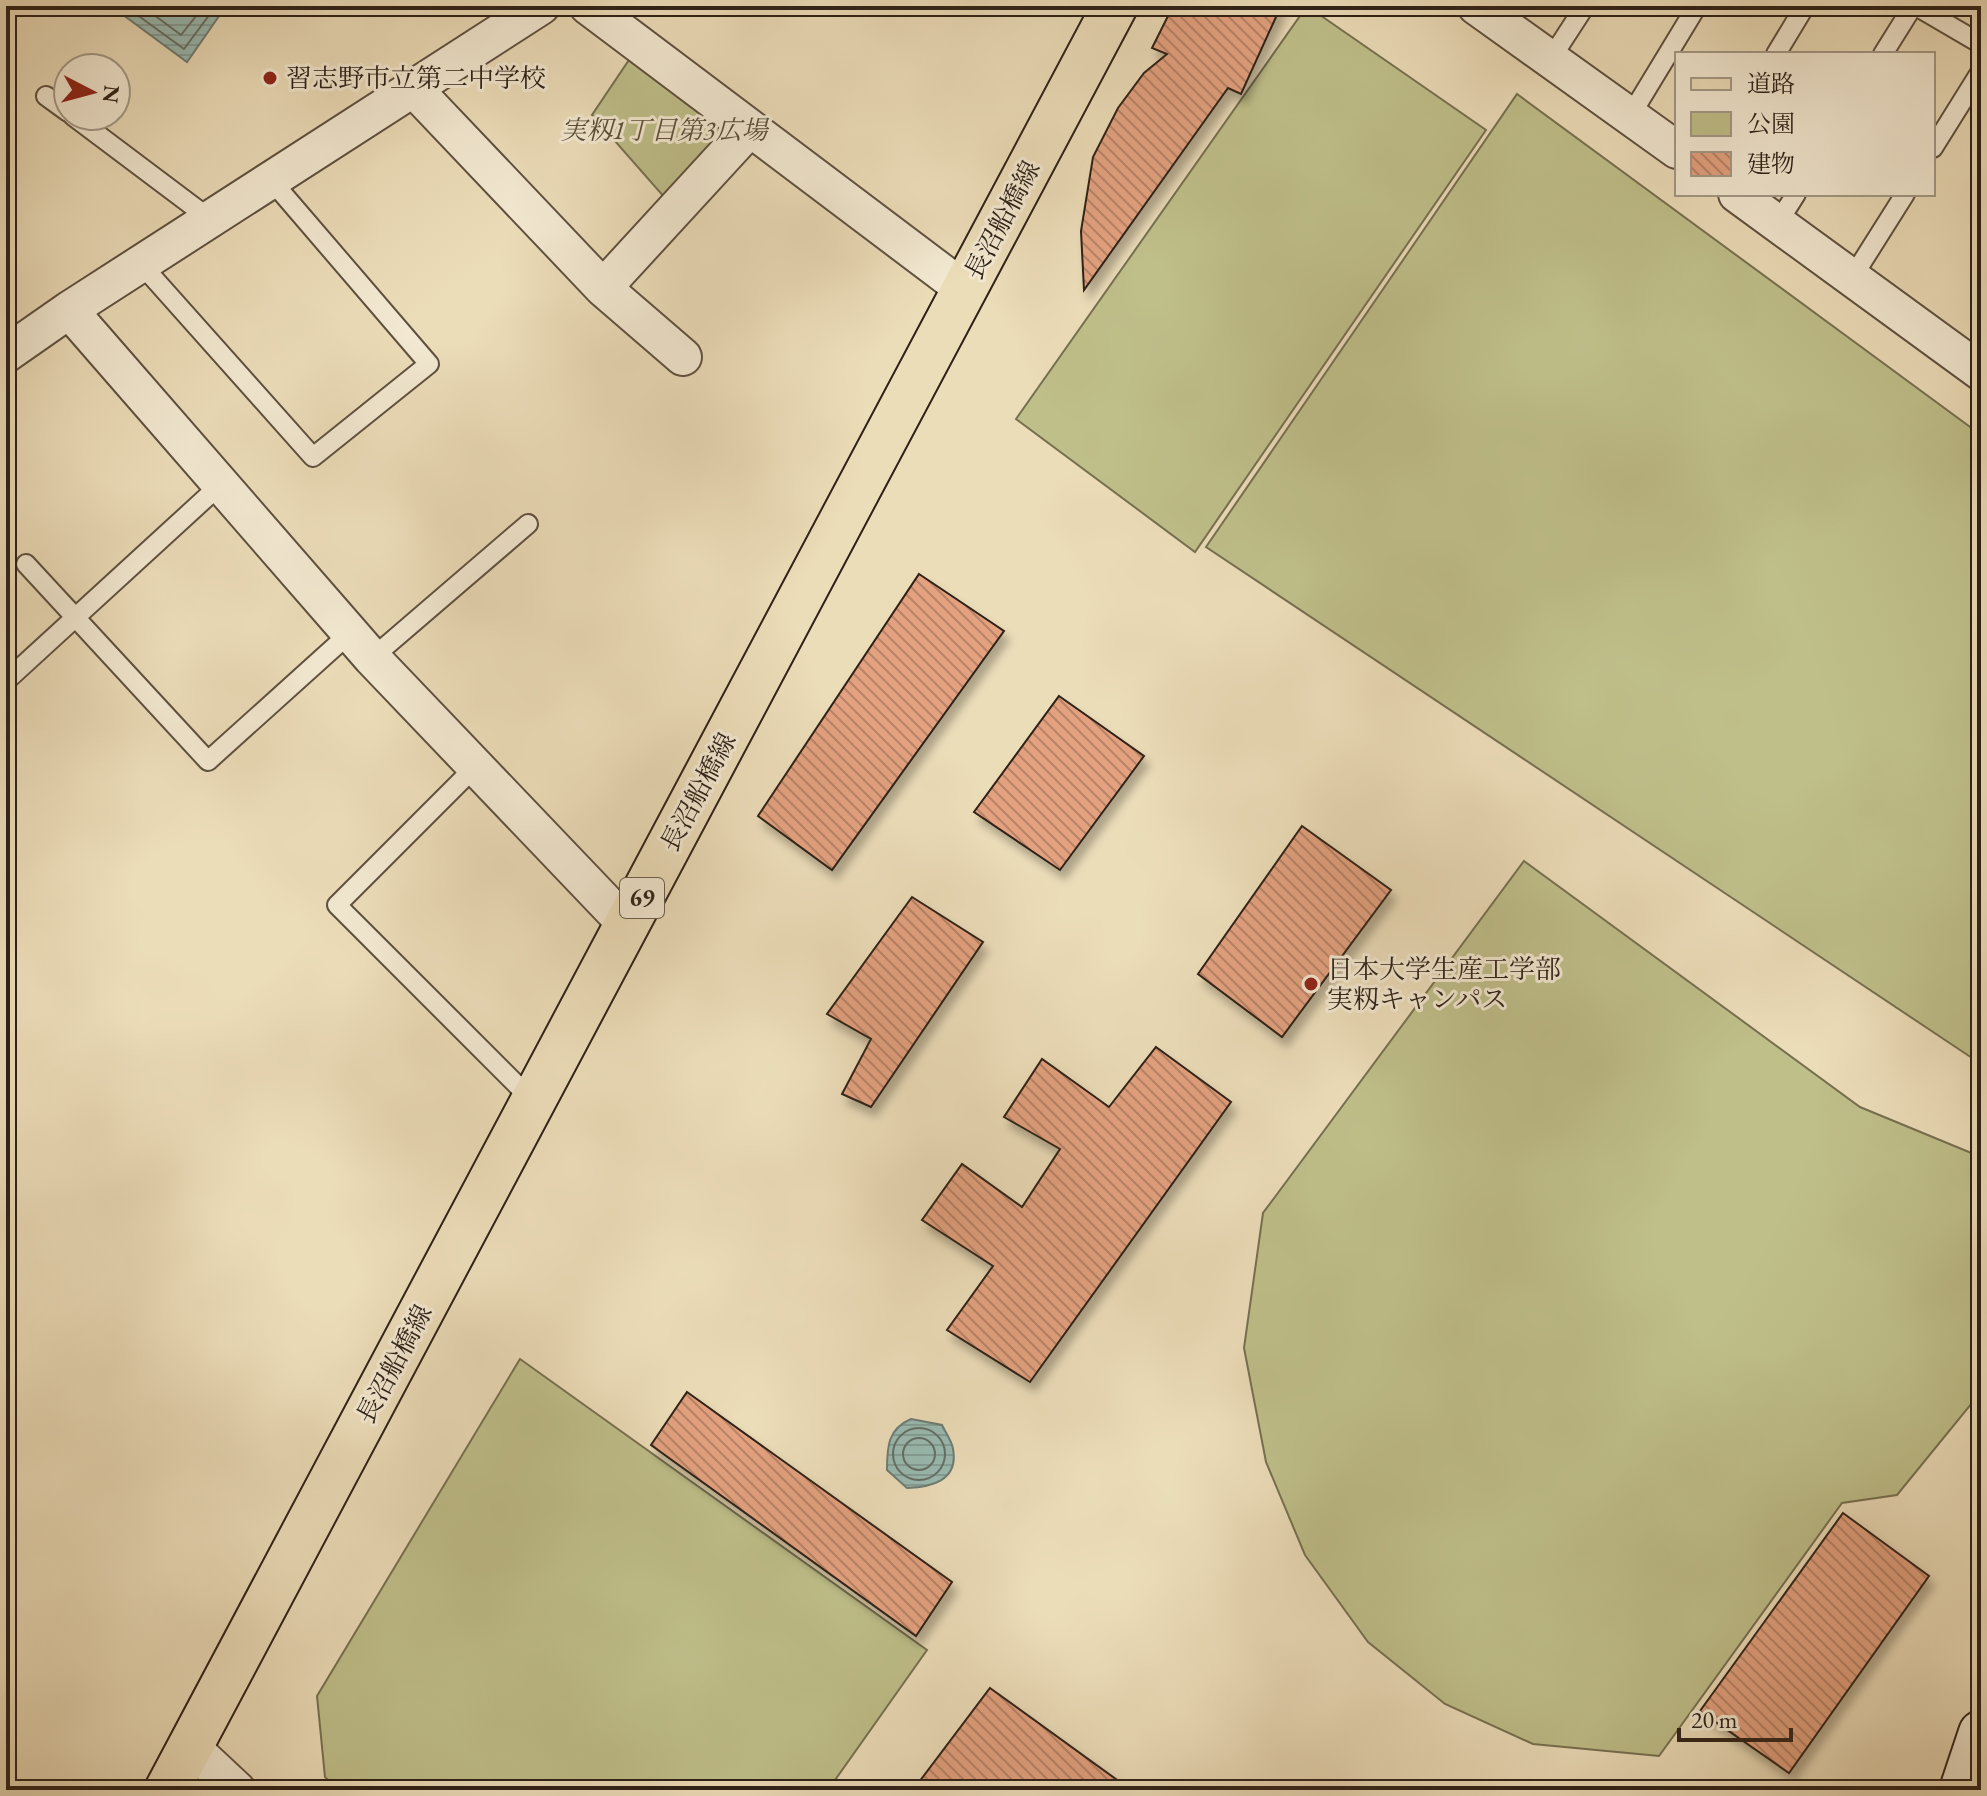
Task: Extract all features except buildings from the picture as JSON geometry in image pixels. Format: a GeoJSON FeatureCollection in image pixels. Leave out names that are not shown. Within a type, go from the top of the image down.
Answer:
{"type":"FeatureCollection","features":[{"type":"Feature","properties":{"kind":"main road","name":"長沼船橋線"},"geometry":{"type":"LineString","coordinates":[[167,1790],[1115,6]]}},
{"type":"Feature","properties":{"kind":"street"},"geometry":{"type":"LineString","coordinates":[[6,354],[69,310],[541,6]]}},
{"type":"Feature","properties":{"kind":"street"},"geometry":{"type":"LineString","coordinates":[[588,6],[965,290]]}},
{"type":"Feature","properties":{"kind":"street"},"geometry":{"type":"LineString","coordinates":[[1476,6],[1675,149]]}},
{"type":"Feature","properties":{"kind":"street"},"geometry":{"type":"LineString","coordinates":[[413,88],[603,288],[683,357]]}},
{"type":"Feature","properties":{"kind":"street"},"geometry":{"type":"LineString","coordinates":[[603,288],[750,128]]}},
{"type":"Feature","properties":{"kind":"street"},"geometry":{"type":"LineString","coordinates":[[1740,196],[1981,372]]}},
{"type":"Feature","properties":{"kind":"street"},"geometry":{"type":"LineString","coordinates":[[69,310],[361,646],[627,925]]}},
{"type":"Feature","properties":{"kind":"street"},"geometry":{"type":"LineString","coordinates":[[1962,1790],[1981,1733]]}},
{"type":"Feature","properties":{"kind":"street"},"geometry":{"type":"LineString","coordinates":[[190,1746],[237,1790]]}},
{"type":"Feature","properties":{"kind":"lane"},"geometry":{"type":"LineString","coordinates":[[1550,60],[1585,6]]}},
{"type":"Feature","properties":{"kind":"lane"},"geometry":{"type":"LineString","coordinates":[[1629,118],[1697,6]]}},
{"type":"Feature","properties":{"kind":"lane"},"geometry":{"type":"LineString","coordinates":[[1777,52],[1805,6]]}},
{"type":"Feature","properties":{"kind":"lane"},"geometry":{"type":"LineString","coordinates":[[1884,52],[1915,6],[1981,44]]}},
{"type":"Feature","properties":{"kind":"lane"},"geometry":{"type":"LineString","coordinates":[[1935,145],[1981,71]]}},
{"type":"Feature","properties":{"kind":"lane"},"geometry":{"type":"LineString","coordinates":[[46,96],[52,100]]}},
{"type":"Feature","properties":{"kind":"lane"},"geometry":{"type":"LineString","coordinates":[[94,132],[210,219]]}},
{"type":"Feature","properties":{"kind":"lane"},"geometry":{"type":"LineString","coordinates":[[141,264],[313,457],[429,364],[271,180]]}},
{"type":"Feature","properties":{"kind":"lane"},"geometry":{"type":"LineString","coordinates":[[1777,224],[1795,196]]}},
{"type":"Feature","properties":{"kind":"lane"},"geometry":{"type":"LineString","coordinates":[[1852,278],[1904,196]]}},
{"type":"Feature","properties":{"kind":"lane"},"geometry":{"type":"LineString","coordinates":[[6,681],[220,485]]}},
{"type":"Feature","properties":{"kind":"lane"},"geometry":{"type":"LineString","coordinates":[[26,564],[208,761],[528,524]]}},
{"type":"Feature","properties":{"kind":"lane"},"geometry":{"type":"LineString","coordinates":[[476,766],[337,905],[534,1101]]}},
{"type":"Feature","properties":{"kind":"green space"},"geometry":{"type":"Polygon","coordinates":[[[1307,6],[1486,130],[1195,552],[1016,419],[1307,6]]]}},
{"type":"Feature","properties":{"kind":"green space","name":"実籾1丁目第3広場"},"geometry":{"type":"Polygon","coordinates":[[[635,51],[730,123],[665,198],[592,115],[635,51]]]}},
{"type":"Feature","properties":{"kind":"green space"},"geometry":{"type":"Polygon","coordinates":[[[1517,94],[1981,435],[1981,1064],[1206,547],[1517,94]]]}},
{"type":"Feature","properties":{"kind":"green space"},"geometry":{"type":"Polygon","coordinates":[[[1524,861],[1860,1107],[1981,1157],[1981,1392],[1897,1495],[1842,1503],[1659,1756],[1533,1744],[1445,1704],[1368,1642],[1305,1555],[1266,1462],[1244,1348],[1263,1213],[1524,861]]]}},
{"type":"Feature","properties":{"kind":"green space"},"geometry":{"type":"Polygon","coordinates":[[[520,1359],[927,1650],[828,1790],[338,1790],[325,1777],[317,1696],[520,1359]]]}},
{"type":"Feature","properties":{"kind":"water"},"geometry":{"type":"Polygon","coordinates":[[[111,6],[226,6],[187,62],[111,6]]]}},
{"type":"Feature","properties":{"kind":"water"},"geometry":{"type":"Polygon","coordinates":[[[911,1419],[942,1425],[952,1446],[954,1460],[952,1468],[941,1480],[907,1488],[887,1470],[890,1439],[903,1423],[911,1419]]]}},
{"type":"Feature","properties":{"kind":"place","name":"習志野市立第二中学校"},"geometry":{"type":"Point","coordinates":[270,78]}},
{"type":"Feature","properties":{"kind":"place","name":"日本大学生産工学部 実籾キャンパス"},"geometry":{"type":"Point","coordinates":[1311,984]}}]}
